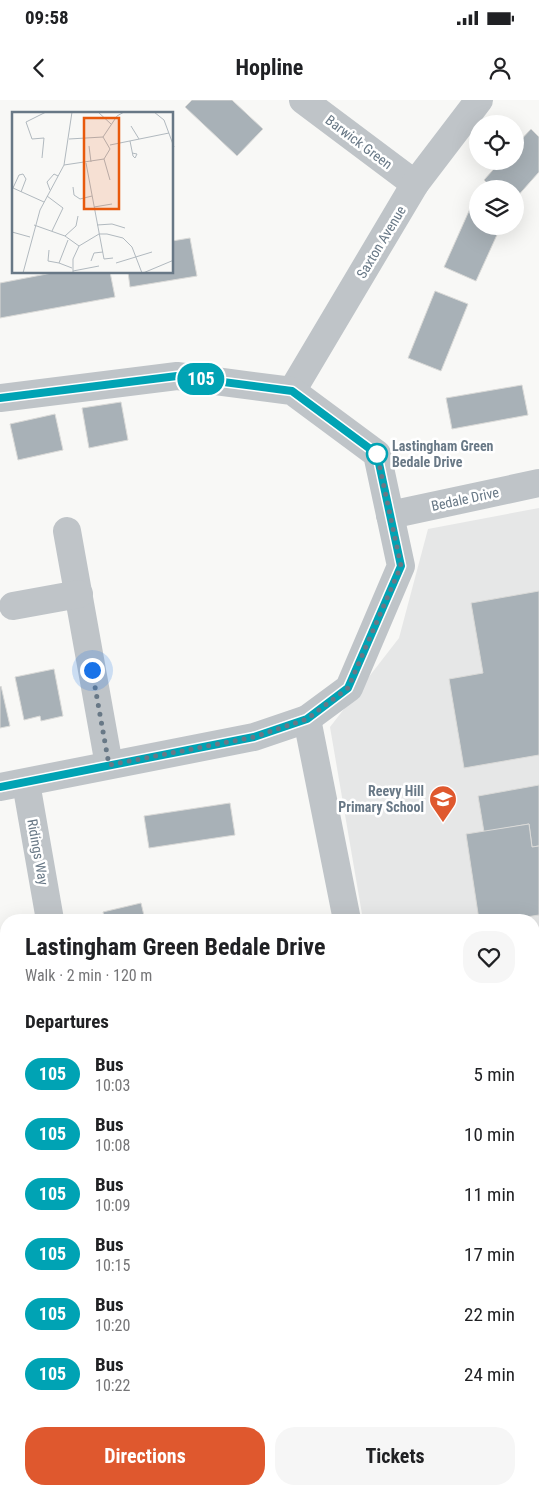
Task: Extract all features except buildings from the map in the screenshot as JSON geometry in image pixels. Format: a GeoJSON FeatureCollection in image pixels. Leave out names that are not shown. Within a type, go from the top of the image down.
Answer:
{"type":"FeatureCollection","features":[{"type":"Feature","properties":{"kind":"street","name":"Barwick Green"},"geometry":{"type":"LineString","coordinates":[[303,100],[415,184]]}},
{"type":"Feature","properties":{"kind":"street","name":"Saxton Avenue"},"geometry":{"type":"LineString","coordinates":[[292,391],[415,184],[479,100]]}},
{"type":"Feature","properties":{"kind":"street"},"geometry":{"type":"LineString","coordinates":[[0,398],[177,376],[292,391],[377,454],[401,566],[348,688],[307,719],[254,737],[13,785]]}},
{"type":"Feature","properties":{"kind":"street","name":"Bedale Drive"},"geometry":{"type":"LineString","coordinates":[[390,515],[539,483]]}},
{"type":"Feature","properties":{"kind":"street"},"geometry":{"type":"LineString","coordinates":[[67,531],[109,765]]}},
{"type":"Feature","properties":{"kind":"street"},"geometry":{"type":"LineString","coordinates":[[13,606],[79,594]]}},
{"type":"Feature","properties":{"kind":"street"},"geometry":{"type":"LineString","coordinates":[[307,719],[346,914]]}},
{"type":"Feature","properties":{"kind":"street","name":"Ridings Way"},"geometry":{"type":"LineString","coordinates":[[13,785],[48,914]]}},
{"type":"Feature","properties":{"kind":"shaded area","name":"Reevy Hill Primary School"},"geometry":{"type":"Polygon","coordinates":[[[539,508],[539,914],[362,914],[330,727],[399,638],[428,529],[539,508]]]}},
{"type":"Feature","properties":{"kind":"bus line","name":"105"},"geometry":{"type":"LineString","coordinates":[[0,398],[177,376],[292,391],[377,454],[401,566],[348,688],[307,719],[254,737],[0,787]]}},
{"type":"Feature","properties":{"kind":"place","name":"Lastingham Green Bedale Drive"},"geometry":{"type":"Point","coordinates":[377,454]}},
{"type":"Feature","properties":{"kind":"place","name":"Reevy Hill Primary School"},"geometry":{"type":"Point","coordinates":[443,823]}},
{"type":"Feature","properties":{"kind":"route"},"geometry":{"type":"LineString","coordinates":[[92,670],[109,765],[254,737],[307,719],[348,688],[401,566],[377,454]]}}]}
